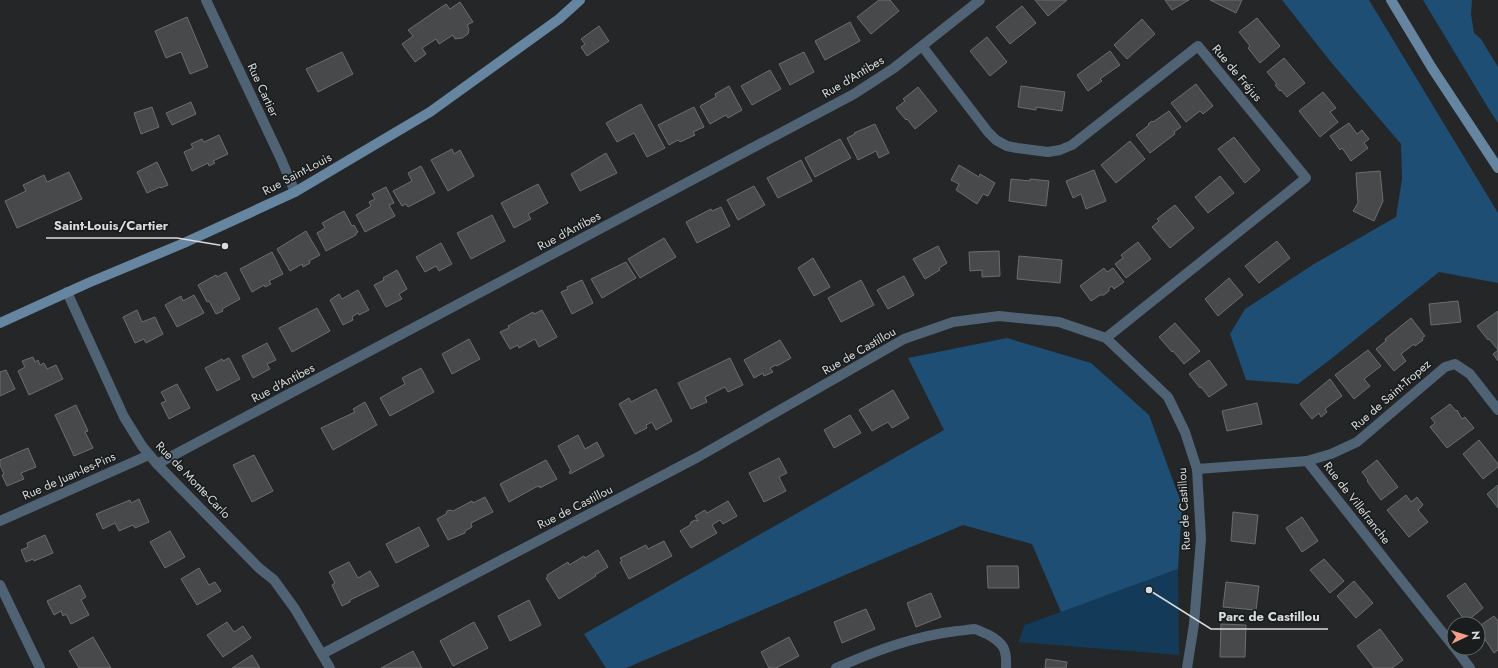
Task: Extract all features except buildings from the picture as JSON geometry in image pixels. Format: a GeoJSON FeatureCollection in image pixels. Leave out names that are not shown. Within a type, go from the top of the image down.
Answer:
{"type":"FeatureCollection","features":[{"type":"Feature","properties":{"kind":"main road","name":"Rue Saint-Louis"},"geometry":{"type":"LineString","coordinates":[[0,323],[67,292],[184,243],[295,192],[430,112],[559,18],[580,0]]}},
{"type":"Feature","properties":{"kind":"main road"},"geometry":{"type":"LineString","coordinates":[[1391,0],[1432,68],[1498,168]]}},
{"type":"Feature","properties":{"kind":"street","name":"Rue Cartier"},"geometry":{"type":"LineString","coordinates":[[206,0],[295,192]]}},
{"type":"Feature","properties":{"kind":"street","name":"Rue d'Antibes"},"geometry":{"type":"LineString","coordinates":[[157,464],[854,94],[894,68],[980,0]]}},
{"type":"Feature","properties":{"kind":"street","name":"Rue de Fréjus"},"geometry":{"type":"LineString","coordinates":[[922,46],[988,132],[996,140],[1007,146],[1048,152],[1060,150],[1078,142],[1198,46],[1306,178],[1106,338]]}},
{"type":"Feature","properties":{"kind":"street","name":"Rue de Monte-Carlo"},"geometry":{"type":"LineString","coordinates":[[67,292],[131,430],[157,464],[260,568],[274,580],[295,609],[330,668]]}},
{"type":"Feature","properties":{"kind":"street","name":"Rue de Castillou"},"geometry":{"type":"LineString","coordinates":[[322,654],[698,457],[904,339],[953,322],[999,316],[1059,322],[1106,338],[1168,397],[1185,432],[1197,469],[1201,539],[1194,624],[1187,668]]}},
{"type":"Feature","properties":{"kind":"street","name":"Rue de Saint-Tropez"},"geometry":{"type":"LineString","coordinates":[[1307,461],[1331,454],[1357,442],[1445,367],[1455,364],[1470,374],[1498,410]]}},
{"type":"Feature","properties":{"kind":"street","name":"Rue de Juan-les-Pins"},"geometry":{"type":"LineString","coordinates":[[0,521],[149,454]]}},
{"type":"Feature","properties":{"kind":"street","name":"Rue de Villefranche"},"geometry":{"type":"LineString","coordinates":[[1197,469],[1307,461],[1446,638]]}},
{"type":"Feature","properties":{"kind":"street"},"geometry":{"type":"LineString","coordinates":[[0,585],[40,668]]}},
{"type":"Feature","properties":{"kind":"street"},"geometry":{"type":"LineString","coordinates":[[836,668],[881,649],[914,639],[946,632],[976,629],[1004,646],[1006,668]]}},
{"type":"Feature","properties":{"kind":"street","name":"Rue de Villefranche"},"geometry":{"type":"LineString","coordinates":[[1460,656],[1470,668]]}},
{"type":"Feature","properties":{"kind":"shaded area"},"geometry":{"type":"Polygon","coordinates":[[[1282,0],[1369,0],[1498,213],[1498,283],[1439,272],[1298,384],[1246,380],[1230,334],[1245,309],[1314,264],[1396,217],[1402,179],[1401,144],[1330,61],[1282,0]]]}},
{"type":"Feature","properties":{"kind":"shaded area"},"geometry":{"type":"Polygon","coordinates":[[[1423,0],[1472,0],[1471,14],[1474,33],[1481,39],[1498,67],[1498,123],[1487,106],[1423,0]]]}},
{"type":"Feature","properties":{"kind":"shaded area"},"geometry":{"type":"Polygon","coordinates":[[[1007,338],[1091,363],[1149,415],[1182,505],[1178,569],[1061,612],[1032,544],[963,525],[626,668],[606,668],[584,634],[944,430],[908,358],[1007,338]]]}},
{"type":"Feature","properties":{"kind":"shaded area"},"geometry":{"type":"Polygon","coordinates":[[[1178,569],[1179,655],[1018,642],[1025,625],[1178,569]]]}},
{"type":"Feature","properties":{"kind":"place","name":"Saint-Louis/Cartier"},"geometry":{"type":"Point","coordinates":[225,246]}},
{"type":"Feature","properties":{"kind":"place","name":"Parc de Castillou"},"geometry":{"type":"Point","coordinates":[1149,590]}}]}
